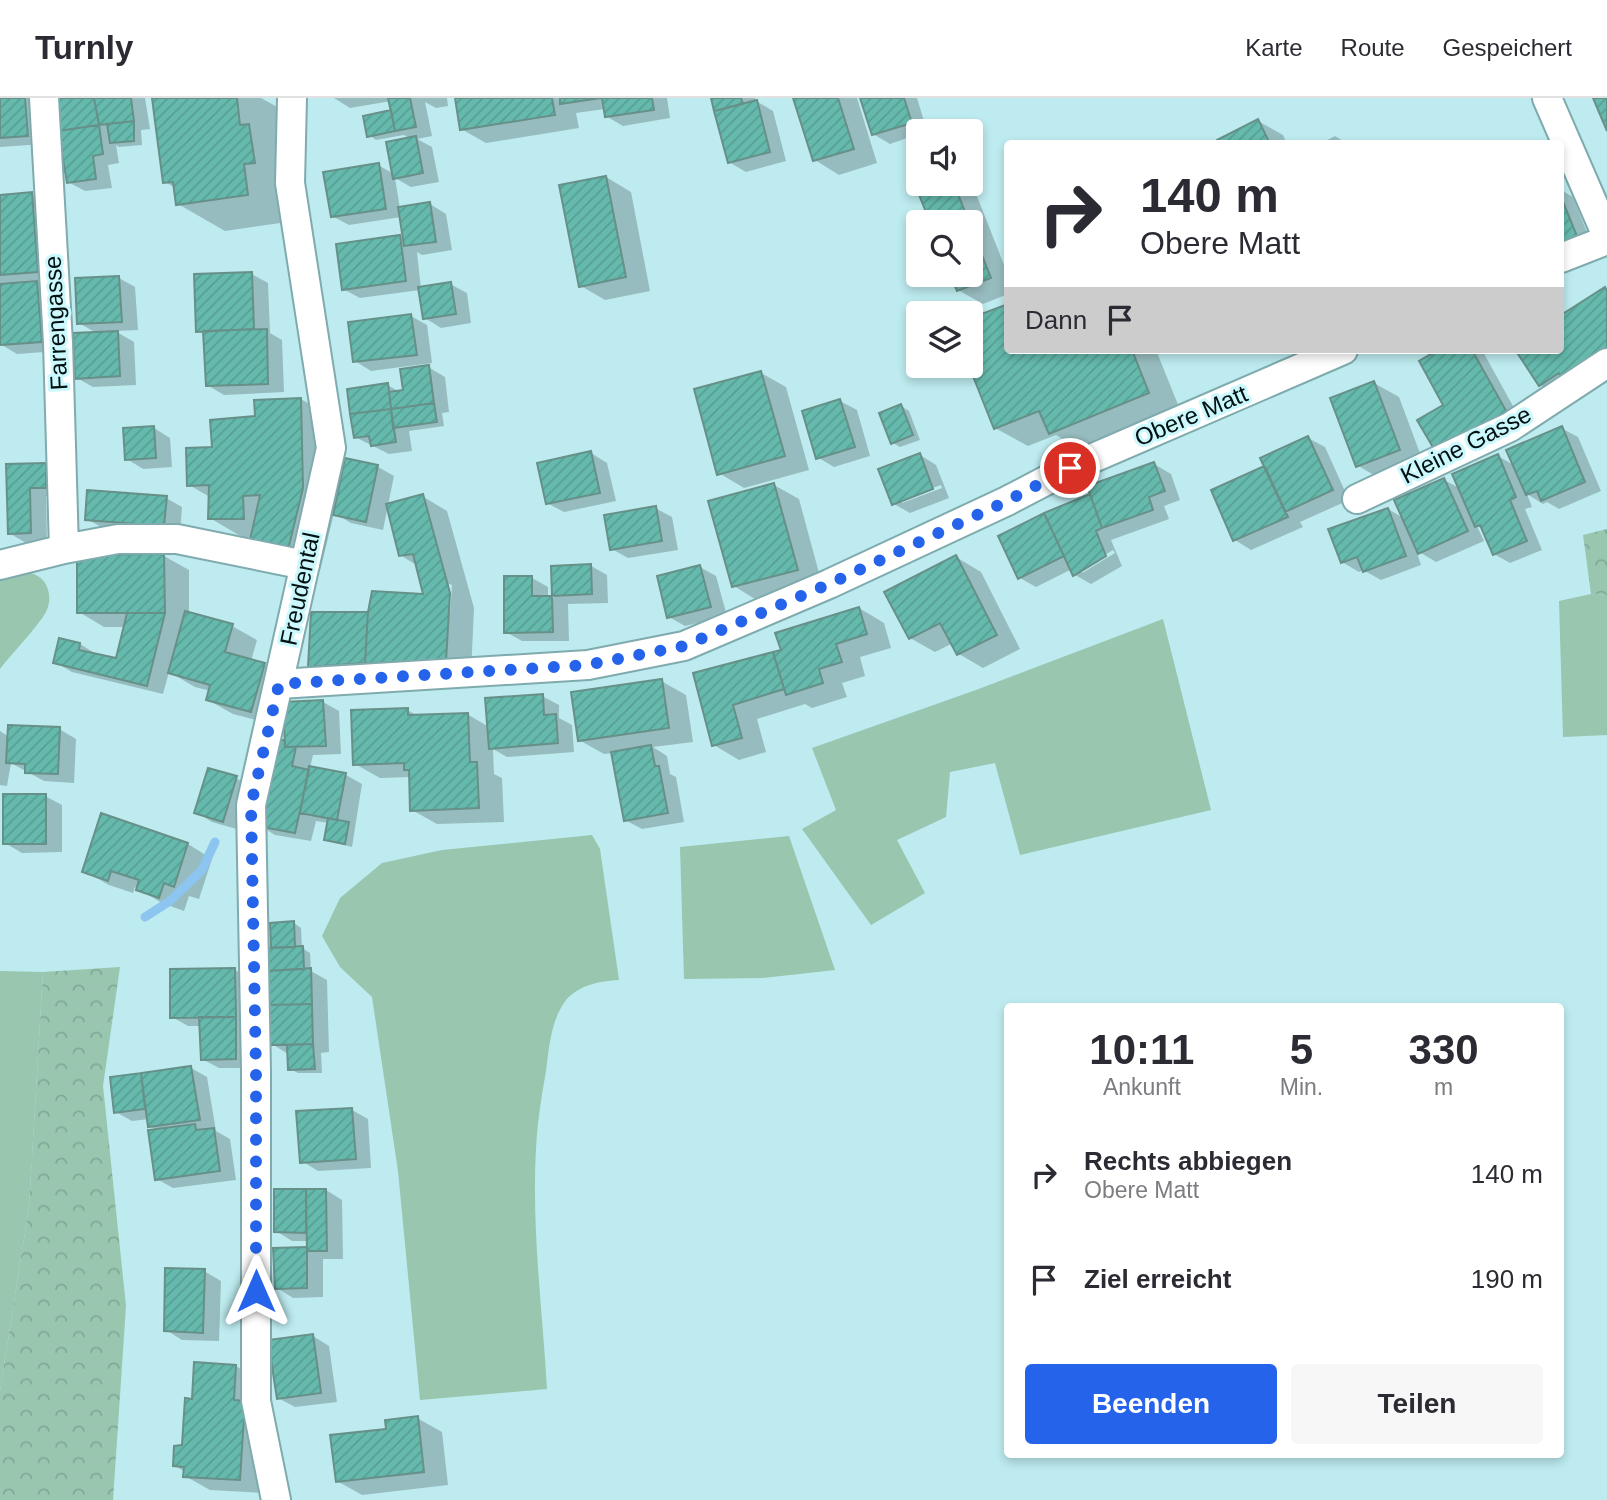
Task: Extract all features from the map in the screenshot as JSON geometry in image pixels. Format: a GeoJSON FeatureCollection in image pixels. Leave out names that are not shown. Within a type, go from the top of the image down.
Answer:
{"type":"FeatureCollection","features":[{"type":"Feature","properties":{"kind":"street","name":"Farrengasse"},"geometry":{"type":"LineString","coordinates":[[44,98],[58,343],[64,549]]}},
{"type":"Feature","properties":{"kind":"street","name":"Freudental"},"geometry":{"type":"LineString","coordinates":[[276,1500],[256,1401],[256,1071],[251,805],[331,448],[290,183],[292,98]]}},
{"type":"Feature","properties":{"kind":"street"},"geometry":{"type":"LineString","coordinates":[[1547,98],[1607,238],[1564,257]]}},
{"type":"Feature","properties":{"kind":"street","name":"Obere Matt"},"geometry":{"type":"LineString","coordinates":[[279,684],[587,665],[684,646],[829,584],[1007,501],[1070,468],[1334,354]]}},
{"type":"Feature","properties":{"kind":"street","name":"Kleine Gasse"},"geometry":{"type":"LineString","coordinates":[[1357,499],[1510,428],[1607,363]]}},
{"type":"Feature","properties":{"kind":"street"},"geometry":{"type":"LineString","coordinates":[[0,565],[118,539],[177,539],[305,565]]}},
{"type":"Feature","properties":{"kind":"green space"},"geometry":{"type":"Polygon","coordinates":[[[1607,529],[1607,595],[1591,594],[1583,535],[1607,529]]]}},
{"type":"Feature","properties":{"kind":"green space"},"geometry":{"type":"Polygon","coordinates":[[[30,573],[45,582],[49,593],[48,606],[36,626],[0,669],[0,581],[30,573]]]}},
{"type":"Feature","properties":{"kind":"green space"},"geometry":{"type":"Polygon","coordinates":[[[1591,594],[1607,595],[1607,735],[1563,737],[1559,601],[1591,594]]]}},
{"type":"Feature","properties":{"kind":"green space"},"geometry":{"type":"Polygon","coordinates":[[[1163,619],[1211,810],[1020,855],[995,763],[950,772],[946,817],[897,840],[925,893],[871,925],[802,829],[836,810],[812,748],[976,690],[1163,619]]]}},
{"type":"Feature","properties":{"kind":"green space"},"geometry":{"type":"Polygon","coordinates":[[[592,835],[600,849],[619,980],[590,985],[571,995],[557,1016],[550,1043],[538,1123],[535,1189],[547,1389],[420,1400],[398,1171],[372,997],[340,967],[322,936],[340,898],[382,863],[442,850],[592,835]]]}},
{"type":"Feature","properties":{"kind":"green space"},"geometry":{"type":"Polygon","coordinates":[[[789,836],[835,970],[763,978],[684,979],[680,847],[789,836]]]}},
{"type":"Feature","properties":{"kind":"green space"},"geometry":{"type":"Polygon","coordinates":[[[120,967],[103,1086],[126,1306],[113,1500],[0,1500],[0,1391],[29,1207],[43,972],[120,967]]]}},
{"type":"Feature","properties":{"kind":"green space"},"geometry":{"type":"Polygon","coordinates":[[[0,971],[43,972],[29,1207],[0,1391],[0,971]]]}},
{"type":"Feature","properties":{"kind":"building"},"geometry":{"type":"Polygon","coordinates":[[[0,98],[25,98],[28,136],[0,138],[0,98]]]}},
{"type":"Feature","properties":{"kind":"building"},"geometry":{"type":"Polygon","coordinates":[[[54,98],[94,98],[99,125],[58,131],[54,98]]]}},
{"type":"Feature","properties":{"kind":"building"},"geometry":{"type":"Polygon","coordinates":[[[94,98],[131,98],[134,121],[99,125],[94,98]]]}},
{"type":"Feature","properties":{"kind":"building"},"geometry":{"type":"Polygon","coordinates":[[[152,98],[237,98],[240,125],[249,124],[255,163],[244,164],[248,195],[176,205],[173,182],[163,183],[152,98]]]}},
{"type":"Feature","properties":{"kind":"building"},"geometry":{"type":"Polygon","coordinates":[[[388,98],[410,98],[416,127],[395,131],[388,98]]]}},
{"type":"Feature","properties":{"kind":"building"},"geometry":{"type":"Polygon","coordinates":[[[455,98],[552,98],[555,115],[460,130],[455,98]]]}},
{"type":"Feature","properties":{"kind":"building"},"geometry":{"type":"Polygon","coordinates":[[[560,98],[601,98],[560,104],[560,98]]]}},
{"type":"Feature","properties":{"kind":"building"},"geometry":{"type":"Polygon","coordinates":[[[602,98],[652,98],[654,110],[605,117],[602,98]]]}},
{"type":"Feature","properties":{"kind":"building"},"geometry":{"type":"Polygon","coordinates":[[[711,98],[741,98],[743,104],[714,111],[711,98]]]}},
{"type":"Feature","properties":{"kind":"building"},"geometry":{"type":"Polygon","coordinates":[[[793,98],[838,98],[854,149],[813,161],[793,98]]]}},
{"type":"Feature","properties":{"kind":"building"},"geometry":{"type":"Polygon","coordinates":[[[860,98],[904,98],[911,119],[906,119],[906,125],[872,135],[860,98]]]}},
{"type":"Feature","properties":{"kind":"building"},"geometry":{"type":"Polygon","coordinates":[[[1593,98],[1607,98],[1607,131],[1593,98]]]}},
{"type":"Feature","properties":{"kind":"building"},"geometry":{"type":"Polygon","coordinates":[[[757,100],[770,152],[728,163],[714,111],[757,100]]]}},
{"type":"Feature","properties":{"kind":"building"},"geometry":{"type":"Polygon","coordinates":[[[391,110],[395,131],[367,137],[363,116],[391,110]]]}},
{"type":"Feature","properties":{"kind":"building"},"geometry":{"type":"Polygon","coordinates":[[[1258,119],[1268,140],[1217,140],[1258,119]]]}},
{"type":"Feature","properties":{"kind":"building"},"geometry":{"type":"Polygon","coordinates":[[[134,121],[134,141],[110,143],[107,124],[134,121]]]}},
{"type":"Feature","properties":{"kind":"building"},"geometry":{"type":"Polygon","coordinates":[[[99,125],[103,154],[93,156],[96,179],[67,183],[58,131],[99,125]]]}},
{"type":"Feature","properties":{"kind":"building"},"geometry":{"type":"Polygon","coordinates":[[[416,136],[423,173],[393,179],[386,142],[416,136]]]}},
{"type":"Feature","properties":{"kind":"building"},"geometry":{"type":"Polygon","coordinates":[[[379,163],[386,209],[331,217],[323,172],[379,163]]]}},
{"type":"Feature","properties":{"kind":"building"},"geometry":{"type":"Polygon","coordinates":[[[606,176],[626,277],[579,287],[559,185],[606,176]]]}},
{"type":"Feature","properties":{"kind":"building"},"geometry":{"type":"Polygon","coordinates":[[[32,192],[38,272],[0,275],[0,195],[32,192]]]}},
{"type":"Feature","properties":{"kind":"building"},"geometry":{"type":"Polygon","coordinates":[[[919,196],[959,196],[964,210],[925,210],[919,196]]]}},
{"type":"Feature","properties":{"kind":"building"},"geometry":{"type":"Polygon","coordinates":[[[430,202],[436,242],[404,246],[398,207],[430,202]]]}},
{"type":"Feature","properties":{"kind":"building"},"geometry":{"type":"Polygon","coordinates":[[[1564,204],[1579,241],[1564,247],[1564,204]]]}},
{"type":"Feature","properties":{"kind":"building"},"geometry":{"type":"Polygon","coordinates":[[[400,235],[406,281],[342,290],[336,244],[400,235]]]}},
{"type":"Feature","properties":{"kind":"building"},"geometry":{"type":"Polygon","coordinates":[[[983,258],[991,278],[983,281],[983,258]]]}},
{"type":"Feature","properties":{"kind":"building"},"geometry":{"type":"Polygon","coordinates":[[[252,272],[254,329],[196,332],[194,274],[252,272]]]}},
{"type":"Feature","properties":{"kind":"building"},"geometry":{"type":"Polygon","coordinates":[[[119,276],[122,322],[77,324],[75,278],[119,276]]]}},
{"type":"Feature","properties":{"kind":"building"},"geometry":{"type":"Polygon","coordinates":[[[37,281],[42,342],[0,345],[0,284],[37,281]]]}},
{"type":"Feature","properties":{"kind":"building"},"geometry":{"type":"Polygon","coordinates":[[[451,282],[456,314],[423,319],[418,287],[451,282]]]}},
{"type":"Feature","properties":{"kind":"building"},"geometry":{"type":"Polygon","coordinates":[[[1605,287],[1607,348],[1561,377],[1559,373],[1539,386],[1518,354],[1564,354],[1564,313],[1605,287]]]}},
{"type":"Feature","properties":{"kind":"building"},"geometry":{"type":"Polygon","coordinates":[[[1004,306],[1004,354],[1134,354],[1149,393],[1049,434],[1039,411],[994,429],[974,378],[983,378],[983,313],[1004,306]]]}},
{"type":"Feature","properties":{"kind":"building"},"geometry":{"type":"Polygon","coordinates":[[[411,314],[417,355],[353,362],[348,322],[411,314]]]}},
{"type":"Feature","properties":{"kind":"building"},"geometry":{"type":"Polygon","coordinates":[[[267,329],[268,384],[206,386],[203,331],[267,329]]]}},
{"type":"Feature","properties":{"kind":"building"},"geometry":{"type":"Polygon","coordinates":[[[118,331],[120,376],[75,379],[73,333],[118,331]]]}},
{"type":"Feature","properties":{"kind":"building"},"geometry":{"type":"Polygon","coordinates":[[[1431,354],[1474,354],[1509,416],[1438,456],[1417,420],[1443,405],[1419,361],[1431,354]]]}},
{"type":"Feature","properties":{"kind":"building"},"geometry":{"type":"Polygon","coordinates":[[[429,365],[434,403],[391,409],[389,392],[403,390],[400,369],[429,365]]]}},
{"type":"Feature","properties":{"kind":"building"},"geometry":{"type":"Polygon","coordinates":[[[761,371],[785,456],[717,475],[694,389],[761,371]]]}},
{"type":"Feature","properties":{"kind":"building"},"geometry":{"type":"Polygon","coordinates":[[[1374,381],[1400,450],[1356,467],[1330,398],[1374,381]]]}},
{"type":"Feature","properties":{"kind":"building"},"geometry":{"type":"Polygon","coordinates":[[[388,383],[391,409],[350,414],[347,389],[388,383]]]}},
{"type":"Feature","properties":{"kind":"building"},"geometry":{"type":"Polygon","coordinates":[[[301,398],[303,488],[288,550],[250,540],[260,495],[243,496],[244,519],[208,519],[209,485],[187,486],[186,448],[212,447],[210,420],[255,416],[254,400],[301,398]]]}},
{"type":"Feature","properties":{"kind":"building"},"geometry":{"type":"Polygon","coordinates":[[[840,399],[855,447],[816,459],[802,411],[840,399]]]}},
{"type":"Feature","properties":{"kind":"building"},"geometry":{"type":"Polygon","coordinates":[[[434,403],[437,422],[393,428],[391,409],[434,403]]]}},
{"type":"Feature","properties":{"kind":"building"},"geometry":{"type":"Polygon","coordinates":[[[901,404],[913,435],[891,444],[879,413],[901,404]]]}},
{"type":"Feature","properties":{"kind":"building"},"geometry":{"type":"Polygon","coordinates":[[[391,409],[396,442],[371,446],[369,436],[354,438],[350,414],[391,409]]]}},
{"type":"Feature","properties":{"kind":"building"},"geometry":{"type":"Polygon","coordinates":[[[154,426],[156,458],[125,460],[123,428],[154,426]]]}},
{"type":"Feature","properties":{"kind":"building"},"geometry":{"type":"Polygon","coordinates":[[[1562,426],[1585,482],[1541,501],[1537,491],[1526,495],[1506,450],[1562,426]]]}},
{"type":"Feature","properties":{"kind":"building"},"geometry":{"type":"Polygon","coordinates":[[[1308,436],[1333,490],[1285,512],[1260,458],[1308,436]]]}},
{"type":"Feature","properties":{"kind":"building"},"geometry":{"type":"Polygon","coordinates":[[[591,451],[600,493],[546,504],[537,463],[591,451]]]}},
{"type":"Feature","properties":{"kind":"building"},"geometry":{"type":"Polygon","coordinates":[[[920,453],[933,489],[892,505],[878,469],[920,453]]]}},
{"type":"Feature","properties":{"kind":"building"},"geometry":{"type":"Polygon","coordinates":[[[1498,454],[1516,497],[1510,500],[1527,541],[1493,555],[1480,525],[1475,527],[1452,474],[1498,454]]]}},
{"type":"Feature","properties":{"kind":"building"},"geometry":{"type":"Polygon","coordinates":[[[345,458],[378,465],[366,522],[333,515],[345,458]]]}},
{"type":"Feature","properties":{"kind":"building"},"geometry":{"type":"Polygon","coordinates":[[[1154,462],[1165,491],[1149,497],[1153,510],[1102,528],[1087,486],[1154,462]]]}},
{"type":"Feature","properties":{"kind":"building"},"geometry":{"type":"Polygon","coordinates":[[[46,463],[46,488],[30,488],[31,533],[8,534],[6,464],[46,463]]]}},
{"type":"Feature","properties":{"kind":"building"},"geometry":{"type":"Polygon","coordinates":[[[1265,467],[1288,517],[1233,541],[1211,490],[1265,467]]]}},
{"type":"Feature","properties":{"kind":"building"},"geometry":{"type":"Polygon","coordinates":[[[1444,478],[1468,531],[1418,554],[1394,500],[1444,478]]]}},
{"type":"Feature","properties":{"kind":"building"},"geometry":{"type":"Polygon","coordinates":[[[774,483],[798,570],[732,587],[708,501],[774,483]]]}},
{"type":"Feature","properties":{"kind":"building"},"geometry":{"type":"Polygon","coordinates":[[[87,490],[167,496],[164,526],[85,520],[87,490]]]}},
{"type":"Feature","properties":{"kind":"building"},"geometry":{"type":"Polygon","coordinates":[[[423,494],[450,593],[446,661],[365,663],[372,591],[423,594],[413,554],[399,556],[386,504],[423,494]]]}},
{"type":"Feature","properties":{"kind":"building"},"geometry":{"type":"Polygon","coordinates":[[[1090,494],[1102,528],[1096,531],[1106,556],[1073,576],[1044,513],[1090,494]]]}},
{"type":"Feature","properties":{"kind":"building"},"geometry":{"type":"Polygon","coordinates":[[[656,506],[662,541],[610,550],[604,515],[656,506]]]}},
{"type":"Feature","properties":{"kind":"building"},"geometry":{"type":"Polygon","coordinates":[[[1388,508],[1406,556],[1363,572],[1357,557],[1341,563],[1328,529],[1388,508]]]}},
{"type":"Feature","properties":{"kind":"building"},"geometry":{"type":"Polygon","coordinates":[[[1044,513],[1064,556],[1018,579],[998,536],[1044,513]]]}},
{"type":"Feature","properties":{"kind":"building"},"geometry":{"type":"Polygon","coordinates":[[[164,554],[165,613],[77,613],[77,555],[164,554]]]}},
{"type":"Feature","properties":{"kind":"building"},"geometry":{"type":"Polygon","coordinates":[[[956,555],[997,635],[957,655],[940,623],[909,639],[884,592],[956,555]]]}},
{"type":"Feature","properties":{"kind":"building"},"geometry":{"type":"Polygon","coordinates":[[[591,564],[592,594],[552,596],[551,566],[591,564]]]}},
{"type":"Feature","properties":{"kind":"building"},"geometry":{"type":"Polygon","coordinates":[[[700,565],[711,607],[667,618],[657,576],[700,565]]]}},
{"type":"Feature","properties":{"kind":"building"},"geometry":{"type":"Polygon","coordinates":[[[504,576],[532,576],[532,596],[552,596],[553,632],[504,633],[504,576]]]}},
{"type":"Feature","properties":{"kind":"building"},"geometry":{"type":"Polygon","coordinates":[[[859,607],[867,634],[836,644],[842,662],[819,669],[823,683],[786,695],[773,652],[781,650],[775,633],[859,607]]]}},
{"type":"Feature","properties":{"kind":"building"},"geometry":{"type":"Polygon","coordinates":[[[185,611],[233,624],[225,652],[265,663],[251,712],[206,700],[210,685],[168,673],[185,611]]]}},
{"type":"Feature","properties":{"kind":"building"},"geometry":{"type":"Polygon","coordinates":[[[311,612],[368,612],[365,663],[308,667],[311,612]]]}},
{"type":"Feature","properties":{"kind":"building"},"geometry":{"type":"Polygon","coordinates":[[[127,613],[165,613],[147,686],[53,663],[59,638],[80,643],[79,650],[116,658],[127,613]]]}},
{"type":"Feature","properties":{"kind":"building"},"geometry":{"type":"Polygon","coordinates":[[[773,652],[784,689],[733,705],[742,738],[712,746],[693,673],[773,652]]]}},
{"type":"Feature","properties":{"kind":"building"},"geometry":{"type":"Polygon","coordinates":[[[662,679],[669,728],[578,741],[571,692],[662,679]]]}},
{"type":"Feature","properties":{"kind":"building"},"geometry":{"type":"Polygon","coordinates":[[[543,694],[544,715],[556,714],[558,743],[489,749],[485,698],[543,694]]]}},
{"type":"Feature","properties":{"kind":"building"},"geometry":{"type":"Polygon","coordinates":[[[323,700],[326,746],[285,747],[283,702],[323,700]]]}},
{"type":"Feature","properties":{"kind":"building"},"geometry":{"type":"Polygon","coordinates":[[[408,708],[408,715],[468,713],[470,762],[477,762],[479,808],[410,811],[409,770],[404,770],[404,763],[353,765],[351,710],[408,708]]]}},
{"type":"Feature","properties":{"kind":"building"},"geometry":{"type":"Polygon","coordinates":[[[8,725],[60,727],[58,774],[25,773],[25,764],[6,763],[8,725]]]}},
{"type":"Feature","properties":{"kind":"building"},"geometry":{"type":"Polygon","coordinates":[[[274,737],[285,741],[285,747],[296,747],[292,766],[309,770],[295,833],[257,826],[274,737]]]}},
{"type":"Feature","properties":{"kind":"building"},"geometry":{"type":"Polygon","coordinates":[[[651,745],[655,766],[659,766],[668,813],[624,821],[611,752],[651,745]]]}},
{"type":"Feature","properties":{"kind":"building"},"geometry":{"type":"Polygon","coordinates":[[[309,766],[346,773],[337,820],[300,813],[309,766]]]}},
{"type":"Feature","properties":{"kind":"building"},"geometry":{"type":"Polygon","coordinates":[[[208,768],[237,776],[223,822],[194,813],[208,768]]]}},
{"type":"Feature","properties":{"kind":"building"},"geometry":{"type":"Polygon","coordinates":[[[3,794],[46,794],[46,844],[3,844],[3,794]]]}},
{"type":"Feature","properties":{"kind":"building"},"geometry":{"type":"Polygon","coordinates":[[[101,813],[188,843],[174,887],[164,883],[159,898],[136,890],[139,880],[111,871],[108,881],[82,872],[101,813]]]}},
{"type":"Feature","properties":{"kind":"building"},"geometry":{"type":"Polygon","coordinates":[[[328,818],[349,822],[345,844],[324,840],[328,818]]]}},
{"type":"Feature","properties":{"kind":"building"},"geometry":{"type":"Polygon","coordinates":[[[294,921],[295,947],[271,948],[270,923],[294,921]]]}},
{"type":"Feature","properties":{"kind":"building"},"geometry":{"type":"Polygon","coordinates":[[[303,946],[304,969],[267,971],[266,948],[303,946]]]}},
{"type":"Feature","properties":{"kind":"building"},"geometry":{"type":"Polygon","coordinates":[[[235,968],[236,1017],[170,1018],[170,969],[235,968]]]}},
{"type":"Feature","properties":{"kind":"building"},"geometry":{"type":"Polygon","coordinates":[[[311,968],[312,1004],[269,1005],[267,971],[311,968]]]}},
{"type":"Feature","properties":{"kind":"building"},"geometry":{"type":"Polygon","coordinates":[[[312,1004],[313,1044],[270,1045],[269,1005],[312,1004]]]}},
{"type":"Feature","properties":{"kind":"building"},"geometry":{"type":"Polygon","coordinates":[[[199,1017],[236,1017],[236,1059],[201,1060],[199,1017]]]}},
{"type":"Feature","properties":{"kind":"building"},"geometry":{"type":"Polygon","coordinates":[[[313,1044],[315,1069],[288,1070],[287,1045],[313,1044]]]}},
{"type":"Feature","properties":{"kind":"building"},"geometry":{"type":"Polygon","coordinates":[[[191,1066],[200,1120],[148,1127],[141,1073],[191,1066]]]}},
{"type":"Feature","properties":{"kind":"building"},"geometry":{"type":"Polygon","coordinates":[[[141,1073],[145,1109],[114,1113],[110,1077],[141,1073]]]}},
{"type":"Feature","properties":{"kind":"building"},"geometry":{"type":"Polygon","coordinates":[[[352,1108],[356,1159],[300,1163],[296,1111],[352,1108]]]}},
{"type":"Feature","properties":{"kind":"building"},"geometry":{"type":"Polygon","coordinates":[[[195,1124],[196,1130],[214,1128],[220,1171],[155,1180],[148,1130],[195,1124]]]}},
{"type":"Feature","properties":{"kind":"building"},"geometry":{"type":"Polygon","coordinates":[[[274,1189],[306,1189],[306,1233],[274,1232],[274,1189]]]}},
{"type":"Feature","properties":{"kind":"building"},"geometry":{"type":"Polygon","coordinates":[[[306,1189],[326,1189],[327,1251],[307,1251],[306,1189]]]}},
{"type":"Feature","properties":{"kind":"building"},"geometry":{"type":"Polygon","coordinates":[[[307,1247],[307,1288],[275,1289],[273,1248],[307,1247]]]}},
{"type":"Feature","properties":{"kind":"building"},"geometry":{"type":"Polygon","coordinates":[[[165,1268],[205,1269],[203,1333],[164,1331],[165,1268]]]}},
{"type":"Feature","properties":{"kind":"building"},"geometry":{"type":"Polygon","coordinates":[[[313,1334],[321,1393],[277,1399],[268,1340],[313,1334]]]}},
{"type":"Feature","properties":{"kind":"building"},"geometry":{"type":"Polygon","coordinates":[[[194,1362],[236,1365],[234,1400],[245,1401],[240,1480],[183,1477],[184,1467],[173,1466],[174,1446],[182,1445],[185,1398],[192,1399],[194,1362]]]}},
{"type":"Feature","properties":{"kind":"building"},"geometry":{"type":"Polygon","coordinates":[[[418,1416],[424,1472],[336,1482],[330,1435],[386,1429],[385,1420],[418,1416]]]}},
{"type":"Feature","properties":{"kind":"waterway"},"geometry":{"type":"LineString","coordinates":[[145,917],[170,901],[202,870],[215,842]]}},
{"type":"Feature","properties":{"kind":"route"},"geometry":{"type":"LineString","coordinates":[[256,1291],[256,1071],[251,805],[279,684],[587,665],[684,646],[829,584],[1007,501],[1070,468]]}}]}
